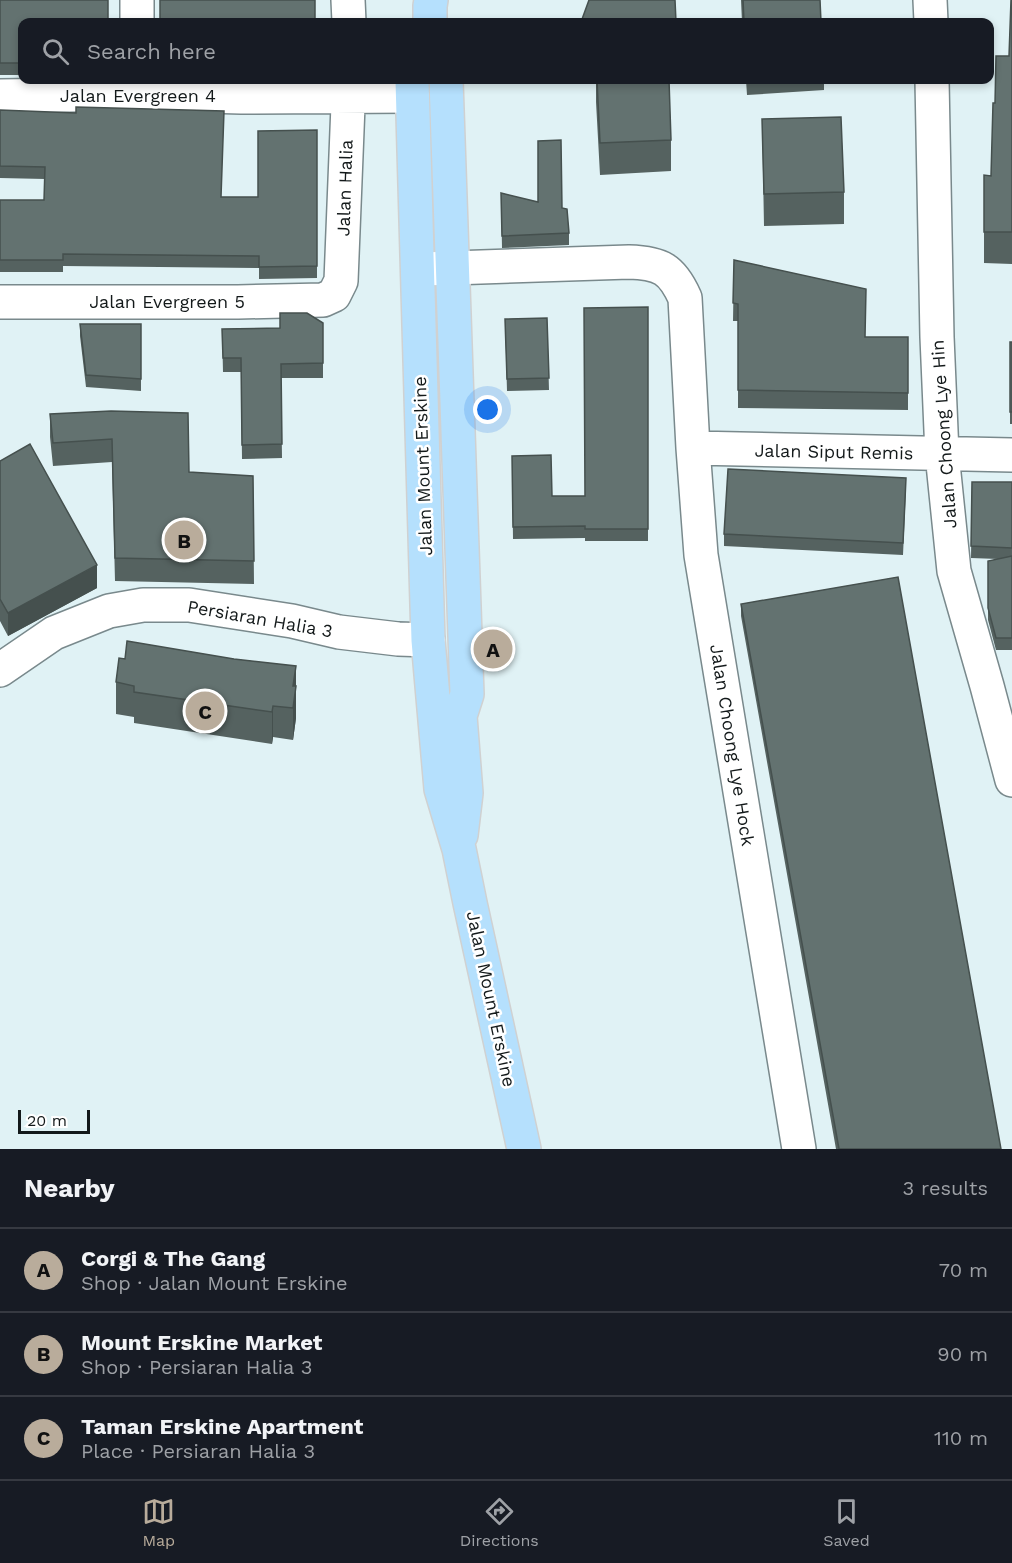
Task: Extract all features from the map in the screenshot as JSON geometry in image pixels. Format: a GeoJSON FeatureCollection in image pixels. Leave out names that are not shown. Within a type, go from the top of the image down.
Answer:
{"type":"FeatureCollection","features":[{"type":"Feature","properties":{"kind":"main road"},"geometry":{"type":"LineString","coordinates":[[411,0],[411,18]]}},
{"type":"Feature","properties":{"kind":"main road"},"geometry":{"type":"LineString","coordinates":[[430,18],[431,0]]}},
{"type":"Feature","properties":{"kind":"main road"},"geometry":{"type":"LineString","coordinates":[[444,0],[445,18]]}},
{"type":"Feature","properties":{"kind":"main road","name":"Jalan Mount Erskine"},"geometry":{"type":"LineString","coordinates":[[446,84],[467,694],[460,716],[466,793],[459,849]]}},
{"type":"Feature","properties":{"kind":"main road"},"geometry":{"type":"LineString","coordinates":[[418,85],[432,121],[434,177],[449,195]]}},
{"type":"Feature","properties":{"kind":"main road","name":"Jalan Mount Erskine"},"geometry":{"type":"LineString","coordinates":[[418,85],[417,269],[428,640],[441,789],[459,849],[524,1149]]}},
{"type":"Feature","properties":{"kind":"main road"},"geometry":{"type":"LineString","coordinates":[[428,640],[439,633],[445,619],[447,581],[445,489],[460,447]]}},
{"type":"Feature","properties":{"kind":"main road"},"geometry":{"type":"LineString","coordinates":[[428,640],[441,645],[450,658],[453,694],[460,716]]}},
{"type":"Feature","properties":{"kind":"street"},"geometry":{"type":"LineString","coordinates":[[137,0],[137,18]]}},
{"type":"Feature","properties":{"kind":"street"},"geometry":{"type":"LineString","coordinates":[[348,0],[349,18]]}},
{"type":"Feature","properties":{"kind":"street"},"geometry":{"type":"LineString","coordinates":[[930,0],[931,18]]}},
{"type":"Feature","properties":{"kind":"street","name":"Jalan Choong Lye Hin"},"geometry":{"type":"LineString","coordinates":[[932,84],[937,337],[942,454],[954,571],[1000,685],[1012,780]]}},
{"type":"Feature","properties":{"kind":"street","name":"Jalan Evergreen 4"},"geometry":{"type":"LineString","coordinates":[[0,96],[137,87],[241,97],[418,85]]}},
{"type":"Feature","properties":{"kind":"street","name":"Jalan Halia"},"geometry":{"type":"LineString","coordinates":[[334,295],[341,281],[349,88]]}},
{"type":"Feature","properties":{"kind":"street","name":"Jalan Choong Lye Hock"},"geometry":{"type":"LineString","coordinates":[[417,269],[649,263],[667,271],[678,282],[685,298],[701,555],[799,1149]]}},
{"type":"Feature","properties":{"kind":"street","name":"Jalan Evergreen 5"},"geometry":{"type":"LineString","coordinates":[[0,302],[238,302],[323,300],[334,295]]}},
{"type":"Feature","properties":{"kind":"street","name":"Jalan Siput Remis"},"geometry":{"type":"LineString","coordinates":[[693,448],[1012,455]]}},
{"type":"Feature","properties":{"kind":"street","name":"Persiaran Halia 3"},"geometry":{"type":"LineString","coordinates":[[0,670],[54,633],[109,610],[143,605],[189,605],[292,621],[339,632],[428,640]]}},
{"type":"Feature","properties":{"kind":"building"},"geometry":{"type":"Polygon","coordinates":[[[0,0],[108,0],[108,18],[18,18],[18,63],[0,63],[0,0]]]}},
{"type":"Feature","properties":{"kind":"building"},"geometry":{"type":"Polygon","coordinates":[[[160,0],[315,0],[315,18],[160,18],[160,0]]]}},
{"type":"Feature","properties":{"kind":"building"},"geometry":{"type":"Polygon","coordinates":[[[589,0],[675,0],[676,18],[582,18],[589,0]]]}},
{"type":"Feature","properties":{"kind":"building"},"geometry":{"type":"Polygon","coordinates":[[[743,0],[820,0],[821,18],[744,18],[743,0]]]}},
{"type":"Feature","properties":{"kind":"building"},"geometry":{"type":"Polygon","coordinates":[[[1011,0],[1012,232],[984,232],[984,175],[991,176],[996,56],[1009,56],[1011,0]]]}},
{"type":"Feature","properties":{"kind":"building"},"geometry":{"type":"Polygon","coordinates":[[[597,84],[669,84],[671,140],[600,143],[597,84]]]}},
{"type":"Feature","properties":{"kind":"building"},"geometry":{"type":"Polygon","coordinates":[[[76,107],[224,111],[221,197],[258,197],[258,131],[317,130],[317,266],[259,267],[259,256],[63,254],[63,260],[0,260],[0,200],[44,200],[45,167],[0,166],[0,110],[76,113],[76,107]]]}},
{"type":"Feature","properties":{"kind":"building"},"geometry":{"type":"Polygon","coordinates":[[[841,117],[844,192],[764,194],[762,119],[841,117]]]}},
{"type":"Feature","properties":{"kind":"building"},"geometry":{"type":"Polygon","coordinates":[[[561,140],[562,208],[567,209],[569,233],[502,236],[501,193],[538,202],[538,141],[561,140]]]}},
{"type":"Feature","properties":{"kind":"building"},"geometry":{"type":"Polygon","coordinates":[[[734,260],[866,289],[865,337],[908,337],[908,393],[738,390],[738,304],[733,303],[734,260]]]}},
{"type":"Feature","properties":{"kind":"building"},"geometry":{"type":"Polygon","coordinates":[[[648,307],[648,529],[585,529],[585,526],[513,527],[512,456],[551,455],[552,496],[585,496],[584,308],[648,307]]]}},
{"type":"Feature","properties":{"kind":"building"},"geometry":{"type":"Polygon","coordinates":[[[280,313],[307,313],[323,323],[323,363],[281,364],[282,444],[242,445],[241,358],[223,358],[222,329],[280,328],[280,313]]]}},
{"type":"Feature","properties":{"kind":"building"},"geometry":{"type":"Polygon","coordinates":[[[547,318],[549,378],[507,379],[505,319],[547,318]]]}},
{"type":"Feature","properties":{"kind":"building"},"geometry":{"type":"Polygon","coordinates":[[[80,324],[141,324],[141,379],[86,375],[80,324]]]}},
{"type":"Feature","properties":{"kind":"building"},"geometry":{"type":"Polygon","coordinates":[[[1010,342],[1012,342],[1012,412],[1010,412],[1010,342]]]}},
{"type":"Feature","properties":{"kind":"building"},"geometry":{"type":"Polygon","coordinates":[[[111,411],[188,413],[189,472],[253,476],[254,561],[115,558],[112,439],[53,443],[50,414],[111,411]]]}},
{"type":"Feature","properties":{"kind":"building"},"geometry":{"type":"Polygon","coordinates":[[[30,444],[97,565],[8,613],[0,599],[0,461],[30,444]]]}},
{"type":"Feature","properties":{"kind":"building"},"geometry":{"type":"Polygon","coordinates":[[[728,469],[906,478],[903,543],[724,534],[728,469]]]}},
{"type":"Feature","properties":{"kind":"building"},"geometry":{"type":"Polygon","coordinates":[[[972,482],[1012,482],[1012,548],[971,546],[972,482]]]}},
{"type":"Feature","properties":{"kind":"building"},"geometry":{"type":"Polygon","coordinates":[[[1012,556],[1012,638],[996,638],[988,608],[988,561],[1012,556]]]}},
{"type":"Feature","properties":{"kind":"building"},"geometry":{"type":"Polygon","coordinates":[[[898,577],[1001,1149],[839,1149],[741,604],[898,577]]]}},
{"type":"Feature","properties":{"kind":"building"},"geometry":{"type":"Polygon","coordinates":[[[127,641],[234,659],[296,666],[293,708],[273,706],[272,712],[134,692],[134,686],[116,682],[119,658],[125,659],[127,641]]]}},
{"type":"Feature","properties":{"kind":"place","name":"Mount Erskine Market"},"geometry":{"type":"Point","coordinates":[184,540]}},
{"type":"Feature","properties":{"kind":"place","name":"Corgi & The Gang"},"geometry":{"type":"Point","coordinates":[493,649]}},
{"type":"Feature","properties":{"kind":"place","name":"Taman Erskine Apartment"},"geometry":{"type":"Point","coordinates":[205,711]}}]}
